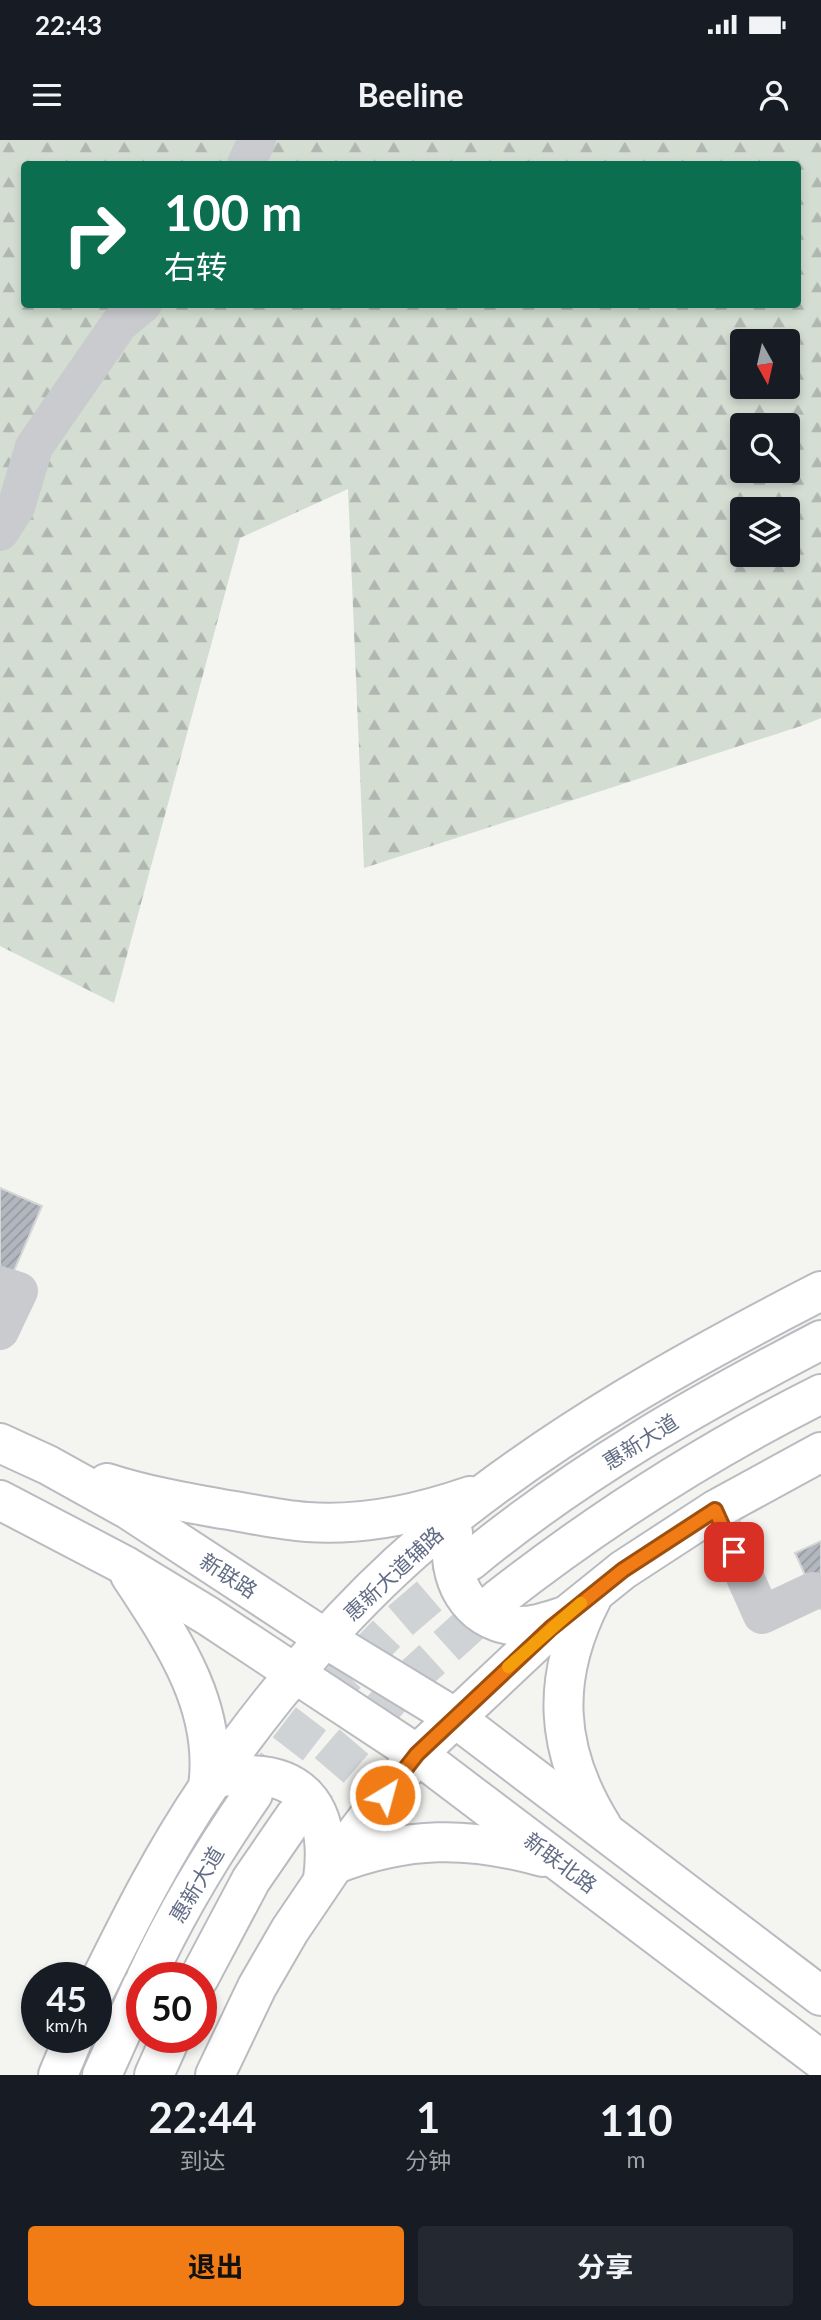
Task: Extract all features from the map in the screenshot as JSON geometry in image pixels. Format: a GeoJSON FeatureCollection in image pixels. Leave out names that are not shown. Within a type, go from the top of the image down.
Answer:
{"type":"FeatureCollection","features":[{"type":"Feature","properties":{"kind":"main road","name":"惠新大道辅路"},"geometry":{"type":"LineString","coordinates":[[110,1962],[138,1907],[211,1783],[294,1674],[393,1571],[458,1514],[494,1487],[630,1396],[747,1329],[821,1291]]}},
{"type":"Feature","properties":{"kind":"main road","name":"惠新大道"},"geometry":{"type":"LineString","coordinates":[[470,1561],[525,1517],[622,1452],[701,1404],[821,1340]]}},
{"type":"Feature","properties":{"kind":"main road"},"geometry":{"type":"LineString","coordinates":[[496,1600],[583,1535],[654,1487],[821,1394]]}},
{"type":"Feature","properties":{"kind":"main road","name":"新联路"},"geometry":{"type":"LineString","coordinates":[[0,1443],[48,1465],[129,1510],[326,1639],[454,1717]]}},
{"type":"Feature","properties":{"kind":"main road"},"geometry":{"type":"LineString","coordinates":[[215,2075],[273,1958],[328,1872],[417,1754],[454,1717],[595,1591],[650,1550],[715,1510],[821,1452]]}},
{"type":"Feature","properties":{"kind":"main road"},"geometry":{"type":"LineString","coordinates":[[48,1465],[127,1489],[200,1505],[310,1522],[348,1522],[401,1515],[454,1502],[494,1487]]}},
{"type":"Feature","properties":{"kind":"main road"},"geometry":{"type":"LineString","coordinates":[[0,1500],[124,1565],[208,1616],[294,1674]]}},
{"type":"Feature","properties":{"kind":"main road"},"geometry":{"type":"LineString","coordinates":[[458,1514],[453,1536],[452,1568],[458,1587],[468,1602],[493,1619],[515,1626],[545,1623],[565,1616]]}},
{"type":"Feature","properties":{"kind":"main road"},"geometry":{"type":"LineString","coordinates":[[124,1565],[167,1633],[197,1689],[211,1748],[211,1783],[236,1775],[262,1776],[282,1781],[305,1795],[316,1809],[323,1827],[328,1872]]}},
{"type":"Feature","properties":{"kind":"main road"},"geometry":{"type":"LineString","coordinates":[[595,1591],[572,1640],[563,1705],[567,1740],[577,1775],[608,1836]]}},
{"type":"Feature","properties":{"kind":"main road","name":"新联北路"},"geometry":{"type":"LineString","coordinates":[[294,1674],[417,1754],[821,2060]]}},
{"type":"Feature","properties":{"kind":"main road"},"geometry":{"type":"LineString","coordinates":[[454,1717],[821,1996]]}},
{"type":"Feature","properties":{"kind":"main road","name":"惠新大道"},"geometry":{"type":"LineString","coordinates":[[154,1962],[183,1902],[253,1794]]}},
{"type":"Feature","properties":{"kind":"main road"},"geometry":{"type":"LineString","coordinates":[[207,1962],[240,1899],[295,1816]]}},
{"type":"Feature","properties":{"kind":"main road"},"geometry":{"type":"LineString","coordinates":[[328,1872],[390,1847],[446,1840],[502,1846],[559,1861]]}},
{"type":"Feature","properties":{"kind":"main road"},"geometry":{"type":"LineString","coordinates":[[102,2075],[126,2022]]}},
{"type":"Feature","properties":{"kind":"main road"},"geometry":{"type":"LineString","coordinates":[[58,2075],[67,2053]]}},
{"type":"Feature","properties":{"kind":"main road"},"geometry":{"type":"LineString","coordinates":[[154,2075],[164,2053]]}},
{"type":"Feature","properties":{"kind":"street"},"geometry":{"type":"LineString","coordinates":[[247,161],[257,140]]}},
{"type":"Feature","properties":{"kind":"street"},"geometry":{"type":"LineString","coordinates":[[0,532],[16,507],[34,447],[119,324],[138,308]]}},
{"type":"Feature","properties":{"kind":"street"},"geometry":{"type":"LineString","coordinates":[[0,1285],[19,1292],[0,1331]]}},
{"type":"Feature","properties":{"kind":"street"},"geometry":{"type":"LineString","coordinates":[[715,1510],[762,1615],[813,1591]]}},
{"type":"Feature","properties":{"kind":"green space"},"geometry":{"type":"Polygon","coordinates":[[[0,140],[821,140],[821,718],[364,868],[348,489],[240,538],[114,1003],[0,946],[0,140]]]}},
{"type":"Feature","properties":{"kind":"building"},"geometry":{"type":"Polygon","coordinates":[[[0,1188],[42,1206],[0,1303],[0,1188]]]}},
{"type":"Feature","properties":{"kind":"building"},"geometry":{"type":"Polygon","coordinates":[[[821,1541],[821,1610],[795,1553],[821,1541]]]}},
{"type":"Feature","properties":{"kind":"tunnel"},"geometry":{"type":"LineString","coordinates":[[253,1794],[337,1685],[393,1627],[470,1561]]}},
{"type":"Feature","properties":{"kind":"tunnel"},"geometry":{"type":"LineString","coordinates":[[295,1816],[327,1773],[398,1690],[497,1600]]}},
{"type":"Feature","properties":{"kind":"slow traffic"},"geometry":{"type":"LineString","coordinates":[[508,1667],[581,1603]]}},
{"type":"Feature","properties":{"kind":"route"},"geometry":{"type":"LineString","coordinates":[[385,1795],[417,1754],[454,1717],[551,1628],[650,1550],[715,1510],[734,1552]]}}]}
